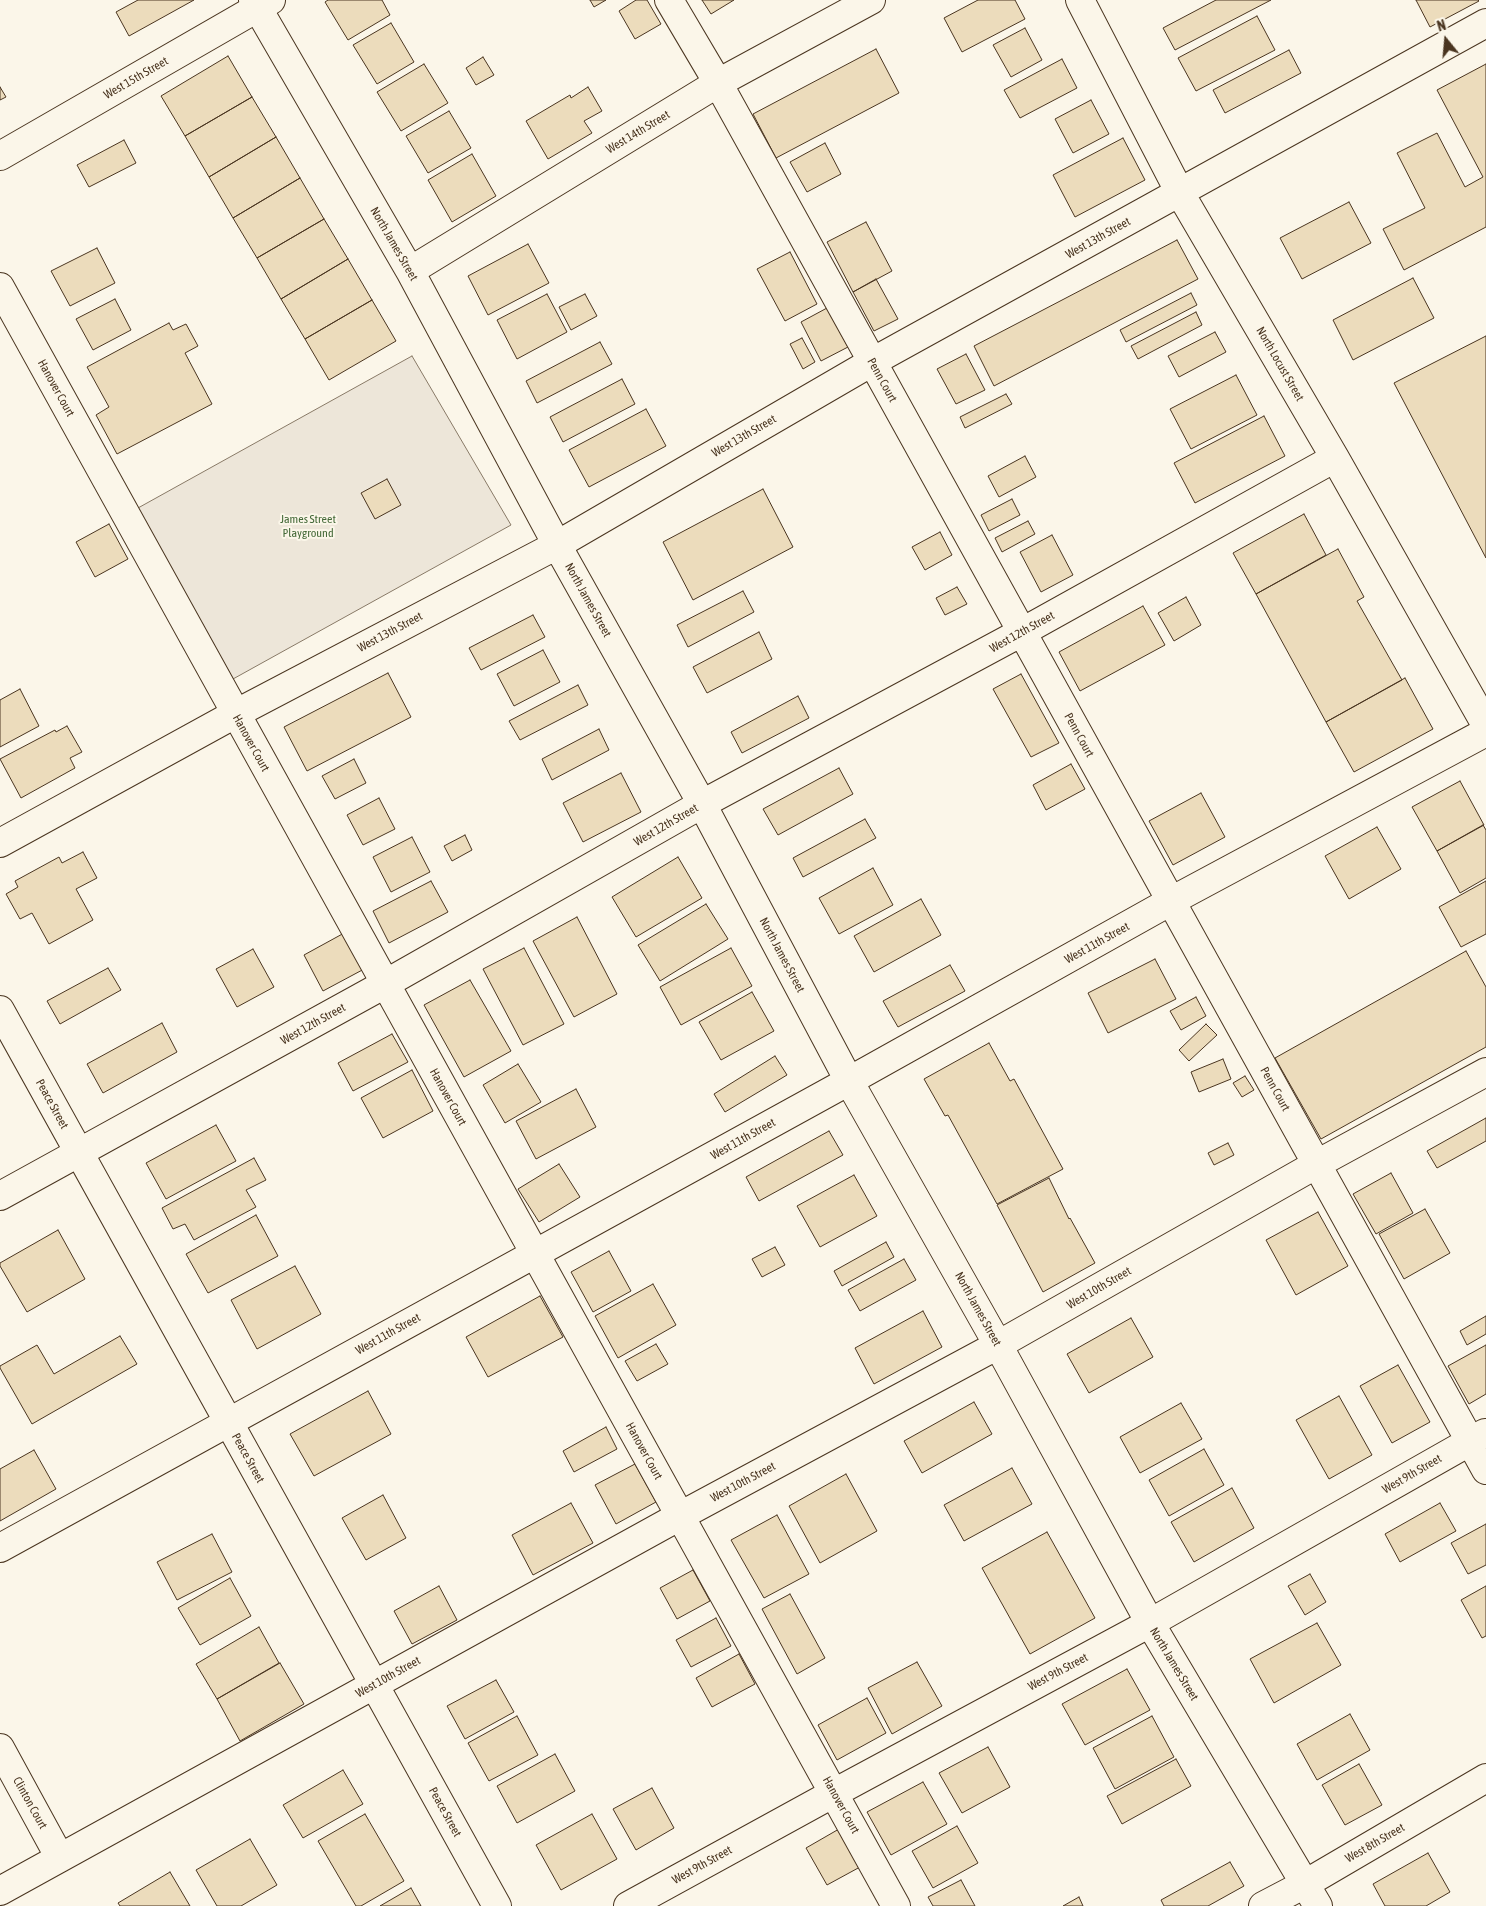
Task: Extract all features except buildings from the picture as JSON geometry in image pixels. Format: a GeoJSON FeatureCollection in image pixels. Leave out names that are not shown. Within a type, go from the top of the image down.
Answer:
{"type":"FeatureCollection","features":[{"type":"Feature","properties":{"kind":"street","name":"Penn Court"},"geometry":{"type":"LineString","coordinates":[[669,0],[718,83],[1317,1164],[1478,1437],[1486,1470]]}},
{"type":"Feature","properties":{"kind":"street","name":"West 14th Street"},"geometry":{"type":"LineString","coordinates":[[410,272],[718,83],[871,0]]}},
{"type":"Feature","properties":{"kind":"street","name":"North Locust Street"},"geometry":{"type":"LineString","coordinates":[[1080,0],[1180,194],[1335,458],[1486,724]]}},
{"type":"Feature","properties":{"kind":"street","name":"West 15th Street"},"geometry":{"type":"LineString","coordinates":[[0,156],[261,2]]}},
{"type":"Feature","properties":{"kind":"street","name":"North James Street"},"geometry":{"type":"LineString","coordinates":[[261,2],[410,272],[557,545],[702,804],[849,1082],[998,1345],[1150,1623],[1311,1895]]}},
{"type":"Feature","properties":{"kind":"street","name":"West 13th Street"},"geometry":{"type":"LineString","coordinates":[[0,843],[236,714],[557,545],[872,362],[1180,194],[1486,23]]}},
{"type":"Feature","properties":{"kind":"street","name":"Hanover Court"},"geometry":{"type":"LineString","coordinates":[[0,287],[896,1906]]}},
{"type":"Feature","properties":{"kind":"street","name":"West 12th Street"},"geometry":{"type":"LineString","coordinates":[[0,1196],[385,984],[702,804],[1022,632],[1335,458]]}},
{"type":"Feature","properties":{"kind":"street","name":"West 11th Street"},"geometry":{"type":"LineString","coordinates":[[0,1548],[534,1253],[849,1082],[1171,902],[1486,732]]}},
{"type":"Feature","properties":{"kind":"street","name":"Peace Street"},"geometry":{"type":"LineString","coordinates":[[0,1010],[497,1906]]}},
{"type":"Feature","properties":{"kind":"street","name":"West 10th Street"},"geometry":{"type":"LineString","coordinates":[[0,1891],[680,1516],[998,1345],[1317,1164],[1486,1072]]}},
{"type":"Feature","properties":{"kind":"street","name":"West 9th Street"},"geometry":{"type":"LineString","coordinates":[[628,1906],[1150,1623],[1478,1437]]}},
{"type":"Feature","properties":{"kind":"street","name":"Clinton Court"},"geometry":{"type":"LineString","coordinates":[[0,1748],[60,1858]]}},
{"type":"Feature","properties":{"kind":"street","name":"West 8th Street"},"geometry":{"type":"LineString","coordinates":[[1262,1906],[1311,1895],[1486,1778]]}},
{"type":"Feature","properties":{"kind":"green space","name":"James Street Playground"},"geometry":{"type":"Polygon","coordinates":[[[412,356],[511,525],[233,679],[138,508],[412,356]]]}}]}
